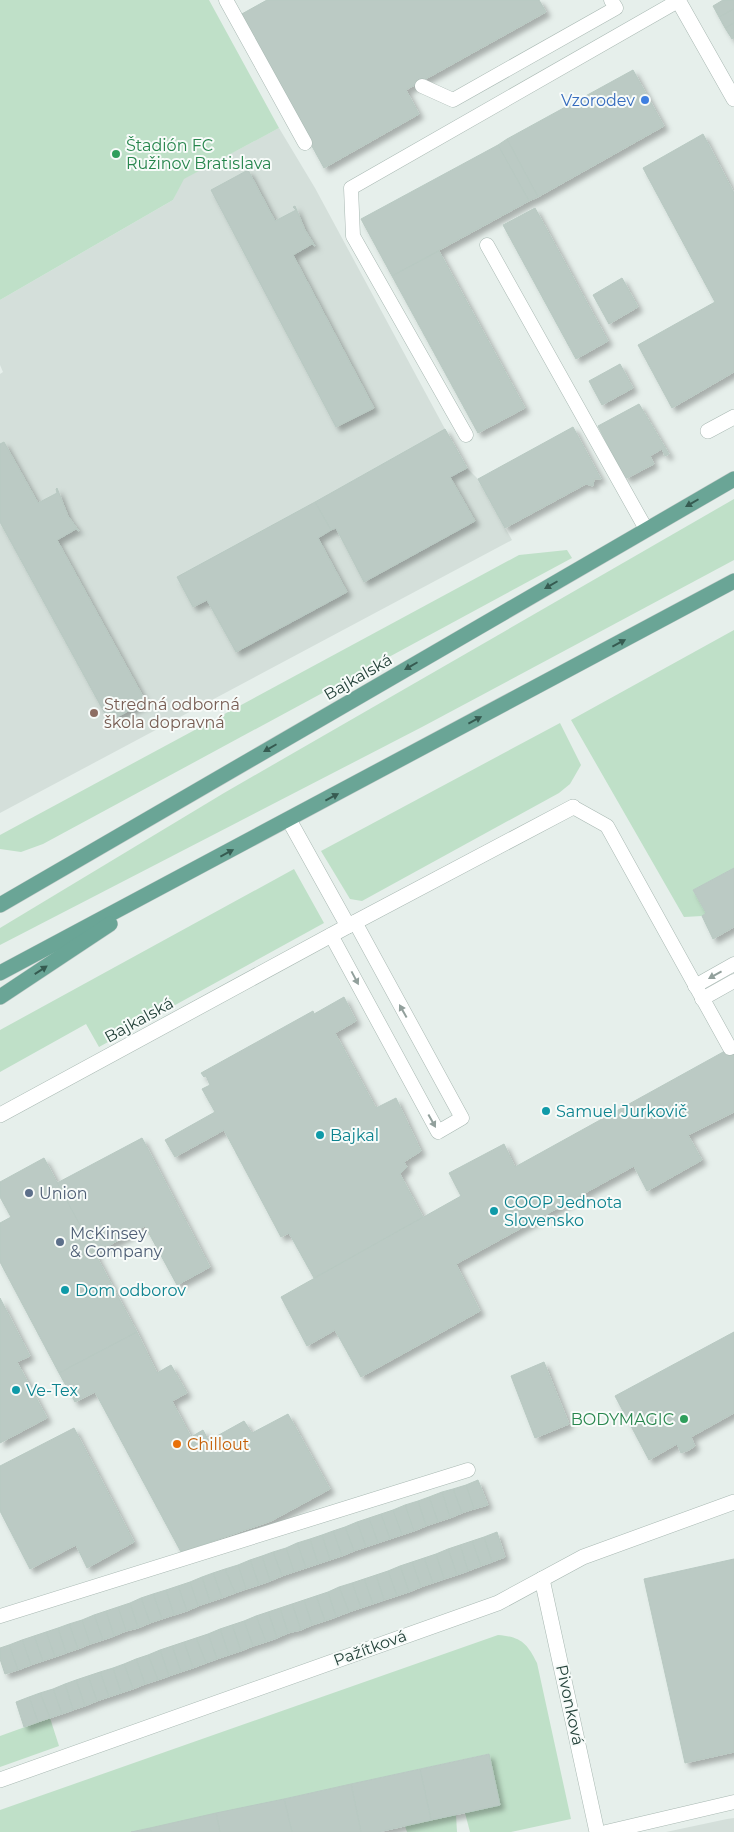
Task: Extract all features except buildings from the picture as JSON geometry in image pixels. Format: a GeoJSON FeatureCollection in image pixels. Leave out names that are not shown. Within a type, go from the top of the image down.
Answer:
{"type":"FeatureCollection","features":[{"type":"Feature","properties":{"kind":"main road","name":"Bajkalská"},"geometry":{"type":"LineString","coordinates":[[0,905],[734,479]]}},
{"type":"Feature","properties":{"kind":"main road"},"geometry":{"type":"LineString","coordinates":[[0,973],[734,582]]}},
{"type":"Feature","properties":{"kind":"main road"},"geometry":{"type":"LineString","coordinates":[[0,996],[184,876]]}},
{"type":"Feature","properties":{"kind":"street"},"geometry":{"type":"LineString","coordinates":[[678,1],[734,99]]}},
{"type":"Feature","properties":{"kind":"street"},"geometry":{"type":"LineString","coordinates":[[708,431],[734,417]]}},
{"type":"Feature","properties":{"kind":"street","name":"Bajkalská"},"geometry":{"type":"LineString","coordinates":[[0,1116],[351,924],[573,807]]}},
{"type":"Feature","properties":{"kind":"street"},"geometry":{"type":"LineString","coordinates":[[289,820],[351,924]]}},
{"type":"Feature","properties":{"kind":"street","name":"Pažítková"},"geometry":{"type":"LineString","coordinates":[[0,1780],[498,1603],[583,1557],[734,1502]]}},
{"type":"Feature","properties":{"kind":"street","name":"Pivonková"},"geometry":{"type":"LineString","coordinates":[[542,1579],[598,1832]]}},
{"type":"Feature","properties":{"kind":"lane"},"geometry":{"type":"LineString","coordinates":[[226,0],[305,143]]}},
{"type":"Feature","properties":{"kind":"lane"},"geometry":{"type":"LineString","coordinates":[[422,86],[453,100],[616,8],[611,0]]}},
{"type":"Feature","properties":{"kind":"lane"},"geometry":{"type":"LineString","coordinates":[[466,435],[353,236],[351,188],[678,1]]}},
{"type":"Feature","properties":{"kind":"lane"},"geometry":{"type":"LineString","coordinates":[[487,246],[646,529]]}},
{"type":"Feature","properties":{"kind":"lane"},"geometry":{"type":"LineString","coordinates":[[573,807],[607,826],[730,1048]]}},
{"type":"Feature","properties":{"kind":"lane"},"geometry":{"type":"LineString","coordinates":[[331,935],[438,1132],[462,1118],[351,924]]}},
{"type":"Feature","properties":{"kind":"lane"},"geometry":{"type":"LineString","coordinates":[[695,986],[734,964]]}},
{"type":"Feature","properties":{"kind":"lane"},"geometry":{"type":"LineString","coordinates":[[702,999],[734,981]]}},
{"type":"Feature","properties":{"kind":"lane"},"geometry":{"type":"LineString","coordinates":[[0,1616],[468,1470]]}},
{"type":"Feature","properties":{"kind":"lane"},"geometry":{"type":"LineString","coordinates":[[606,1832],[734,1802]]}},
{"type":"Feature","properties":{"kind":"shaded area"},"geometry":{"type":"Polygon","coordinates":[[[279,128],[315,188],[467,468],[478,479],[512,540],[0,813],[0,374],[3,372],[0,365],[0,300],[173,200],[183,179],[279,128]]]}},
{"type":"Feature","properties":{"kind":"shaded area"},"geometry":{"type":"Polygon","coordinates":[[[734,1818],[734,1832],[666,1832],[727,1819],[734,1818]]]}},
{"type":"Feature","properties":{"kind":"green space","name":"Štadión FC Ružinov Bratislava"},"geometry":{"type":"Polygon","coordinates":[[[0,0],[209,0],[279,128],[184,179],[173,200],[0,300],[0,0]]]}},
{"type":"Feature","properties":{"kind":"green space"},"geometry":{"type":"Polygon","coordinates":[[[734,499],[734,560],[422,727],[0,945],[0,928],[224,793],[734,499]]]}},
{"type":"Feature","properties":{"kind":"green space"},"geometry":{"type":"Polygon","coordinates":[[[567,550],[572,558],[43,844],[21,852],[0,849],[0,835],[519,555],[567,550]]]}},
{"type":"Feature","properties":{"kind":"green space"},"geometry":{"type":"Polygon","coordinates":[[[734,630],[734,868],[693,890],[706,913],[702,916],[684,917],[571,720],[734,630]]]}},
{"type":"Feature","properties":{"kind":"green space"},"geometry":{"type":"Polygon","coordinates":[[[560,723],[581,765],[570,784],[559,793],[362,901],[350,899],[321,851],[560,723]]]}},
{"type":"Feature","properties":{"kind":"green space"},"geometry":{"type":"Polygon","coordinates":[[[294,869],[324,923],[99,1047],[86,1024],[0,1072],[0,1030],[294,869]]]}},
{"type":"Feature","properties":{"kind":"green space"},"geometry":{"type":"Polygon","coordinates":[[[498,1635],[518,1639],[530,1650],[537,1663],[571,1819],[511,1832],[470,1832],[465,1813],[500,1805],[488,1754],[135,1832],[0,1832],[0,1810],[498,1635]]]}},
{"type":"Feature","properties":{"kind":"green space"},"geometry":{"type":"Polygon","coordinates":[[[50,1718],[59,1746],[0,1767],[0,1736],[50,1718]]]}},
{"type":"Feature","properties":{"kind":"green space"},"geometry":{"type":"Polygon","coordinates":[[[456,1815],[457,1832],[407,1832],[405,1826],[456,1815]]]}},
{"type":"Feature","properties":{"kind":"place","name":"Vzorodev"},"geometry":{"type":"Point","coordinates":[645,100]}},
{"type":"Feature","properties":{"kind":"place","name":"Štadión FC Ružinov Bratislava"},"geometry":{"type":"Point","coordinates":[116,154]}},
{"type":"Feature","properties":{"kind":"place","name":"Stredná odborná škola dopravná"},"geometry":{"type":"Point","coordinates":[94,713]}},
{"type":"Feature","properties":{"kind":"place","name":"Samuel Jurkovič"},"geometry":{"type":"Point","coordinates":[546,1111]}},
{"type":"Feature","properties":{"kind":"place","name":"Bajkal"},"geometry":{"type":"Point","coordinates":[320,1135]}},
{"type":"Feature","properties":{"kind":"place","name":"Union"},"geometry":{"type":"Point","coordinates":[29,1193]}},
{"type":"Feature","properties":{"kind":"place","name":"COOP Jednota Slovensko"},"geometry":{"type":"Point","coordinates":[494,1211]}},
{"type":"Feature","properties":{"kind":"place","name":"McKinsey & Company"},"geometry":{"type":"Point","coordinates":[60,1242]}},
{"type":"Feature","properties":{"kind":"place","name":"Dom odborov"},"geometry":{"type":"Point","coordinates":[65,1290]}},
{"type":"Feature","properties":{"kind":"place","name":"Ve-Tex"},"geometry":{"type":"Point","coordinates":[16,1390]}},
{"type":"Feature","properties":{"kind":"place","name":"BODYMAGIC"},"geometry":{"type":"Point","coordinates":[684,1419]}},
{"type":"Feature","properties":{"kind":"place","name":"Chillout"},"geometry":{"type":"Point","coordinates":[177,1444]}}]}
